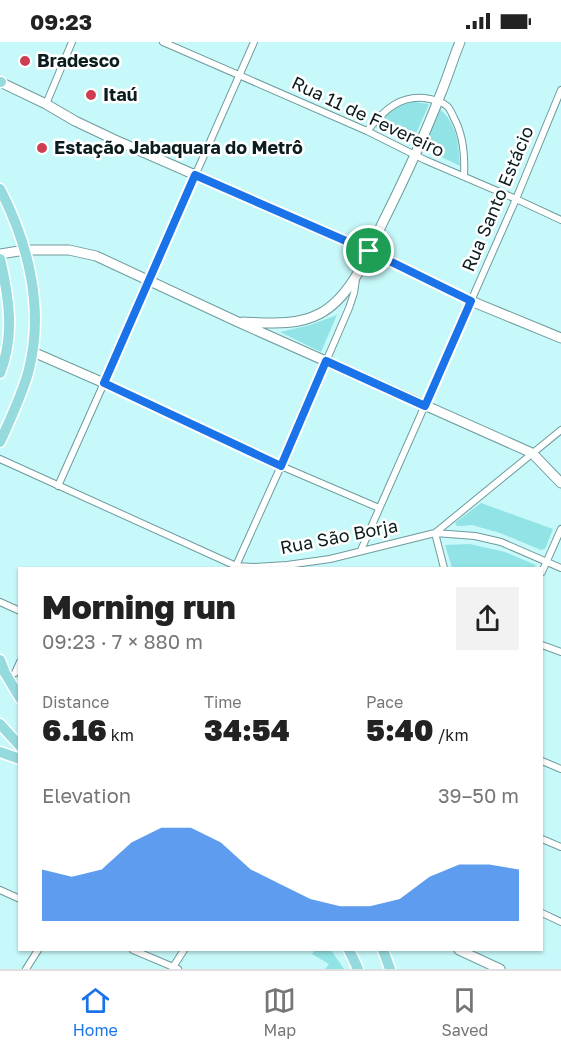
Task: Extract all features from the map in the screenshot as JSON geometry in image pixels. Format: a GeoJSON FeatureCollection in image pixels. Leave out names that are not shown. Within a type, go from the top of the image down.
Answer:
{"type":"FeatureCollection","features":[{"type":"Feature","properties":{"kind":"main road"},"geometry":{"type":"LineString","coordinates":[[0,189],[25,250],[32,282],[35,315],[33,352],[23,388],[0,442]]}},
{"type":"Feature","properties":{"kind":"main road"},"geometry":{"type":"LineString","coordinates":[[0,259],[9,339],[5,362],[0,374]]}},
{"type":"Feature","properties":{"kind":"main road"},"geometry":{"type":"LineString","coordinates":[[0,660],[10,673],[18,693]]}},
{"type":"Feature","properties":{"kind":"main road"},"geometry":{"type":"LineString","coordinates":[[0,685],[10,673]]}},
{"type":"Feature","properties":{"kind":"main road"},"geometry":{"type":"LineString","coordinates":[[0,724],[18,744]]}},
{"type":"Feature","properties":{"kind":"main road"},"geometry":{"type":"LineString","coordinates":[[0,752],[18,758]]}},
{"type":"Feature","properties":{"kind":"main road"},"geometry":{"type":"LineString","coordinates":[[349,951],[358,969]]}},
{"type":"Feature","properties":{"kind":"main road"},"geometry":{"type":"LineString","coordinates":[[382,951],[390,969]]}},
{"type":"Feature","properties":{"kind":"street","name":"Rua 11 de Fevereiro"},"geometry":{"type":"LineString","coordinates":[[163,42],[367,130],[414,155],[561,220]]}},
{"type":"Feature","properties":{"kind":"street"},"geometry":{"type":"LineString","coordinates":[[58,486],[254,42]]}},
{"type":"Feature","properties":{"kind":"street"},"geometry":{"type":"LineString","coordinates":[[238,322],[277,323],[308,319],[333,305],[356,276],[438,101],[460,42]]}},
{"type":"Feature","properties":{"kind":"street"},"geometry":{"type":"LineString","coordinates":[[46,104],[72,43]]}},
{"type":"Feature","properties":{"kind":"street"},"geometry":{"type":"LineString","coordinates":[[0,82],[104,135],[369,251],[471,301],[561,338]]}},
{"type":"Feature","properties":{"kind":"street","name":"Rua Santo Estácio"},"geometry":{"type":"LineString","coordinates":[[361,550],[516,199],[561,90]]}},
{"type":"Feature","properties":{"kind":"street"},"geometry":{"type":"LineString","coordinates":[[367,130],[393,104],[408,99],[421,98],[447,105],[457,123],[464,147],[464,176]]}},
{"type":"Feature","properties":{"kind":"street"},"geometry":{"type":"LineString","coordinates":[[0,254],[25,250],[69,250],[96,256],[532,453],[561,483]]}},
{"type":"Feature","properties":{"kind":"street"},"geometry":{"type":"LineString","coordinates":[[236,567],[326,361],[354,293],[356,276]]}},
{"type":"Feature","properties":{"kind":"street"},"geometry":{"type":"LineString","coordinates":[[33,352],[281,466],[379,508]]}},
{"type":"Feature","properties":{"kind":"street","name":"Rua São Borja"},"geometry":{"type":"LineString","coordinates":[[0,459],[236,567],[253,567],[287,565],[330,558],[435,532],[561,430]]}},
{"type":"Feature","properties":{"kind":"street"},"geometry":{"type":"LineString","coordinates":[[543,568],[561,529]]}},
{"type":"Feature","properties":{"kind":"street"},"geometry":{"type":"LineString","coordinates":[[444,567],[435,532],[476,536],[501,542],[561,568]]}},
{"type":"Feature","properties":{"kind":"street"},"geometry":{"type":"LineString","coordinates":[[0,602],[18,610]]}},
{"type":"Feature","properties":{"kind":"street"},"geometry":{"type":"LineString","coordinates":[[543,645],[561,652]]}},
{"type":"Feature","properties":{"kind":"street"},"geometry":{"type":"LineString","coordinates":[[10,673],[18,664]]}},
{"type":"Feature","properties":{"kind":"street"},"geometry":{"type":"LineString","coordinates":[[543,761],[561,769]]}},
{"type":"Feature","properties":{"kind":"street"},"geometry":{"type":"LineString","coordinates":[[543,840],[561,848]]}},
{"type":"Feature","properties":{"kind":"street"},"geometry":{"type":"LineString","coordinates":[[0,890],[18,898]]}},
{"type":"Feature","properties":{"kind":"street"},"geometry":{"type":"LineString","coordinates":[[543,913],[561,922]]}},
{"type":"Feature","properties":{"kind":"street"},"geometry":{"type":"LineString","coordinates":[[26,969],[37,951]]}},
{"type":"Feature","properties":{"kind":"street"},"geometry":{"type":"LineString","coordinates":[[135,951],[175,968],[184,951]]}},
{"type":"Feature","properties":{"kind":"street"},"geometry":{"type":"LineString","coordinates":[[461,951],[501,969]]}},
{"type":"Feature","properties":{"kind":"shaded area"},"geometry":{"type":"Polygon","coordinates":[[[406,102],[429,104],[412,143],[375,127],[389,113],[406,102]]]}},
{"type":"Feature","properties":{"kind":"shaded area"},"geometry":{"type":"Polygon","coordinates":[[[440,109],[454,128],[460,166],[423,148],[440,109]]]}},
{"type":"Feature","properties":{"kind":"shaded area"},"geometry":{"type":"Polygon","coordinates":[[[337,315],[321,352],[280,332],[310,325],[337,315]]]}},
{"type":"Feature","properties":{"kind":"shaded area"},"geometry":{"type":"Polygon","coordinates":[[[481,503],[553,529],[545,549],[541,550],[500,533],[472,525],[457,526],[456,522],[481,503]]]}},
{"type":"Feature","properties":{"kind":"shaded area"},"geometry":{"type":"Polygon","coordinates":[[[470,544],[505,552],[536,565],[535,567],[452,567],[445,545],[470,544]]]}},
{"type":"Feature","properties":{"kind":"shaded area"},"geometry":{"type":"Polygon","coordinates":[[[314,951],[332,951],[344,969],[325,969],[329,964],[312,954],[314,951]]]}},
{"type":"Feature","properties":{"kind":"place","name":"Bradesco"},"geometry":{"type":"Point","coordinates":[25,61]}},
{"type":"Feature","properties":{"kind":"place","name":"Itaú"},"geometry":{"type":"Point","coordinates":[91,95]}},
{"type":"Feature","properties":{"kind":"place","name":"Estação Jabaquara do Metrô"},"geometry":{"type":"Point","coordinates":[42,148]}},
{"type":"Feature","properties":{"kind":"route"},"geometry":{"type":"LineString","coordinates":[[195,175],[369,251],[471,301],[425,406],[326,361],[281,466],[104,383],[195,175]]}}]}
